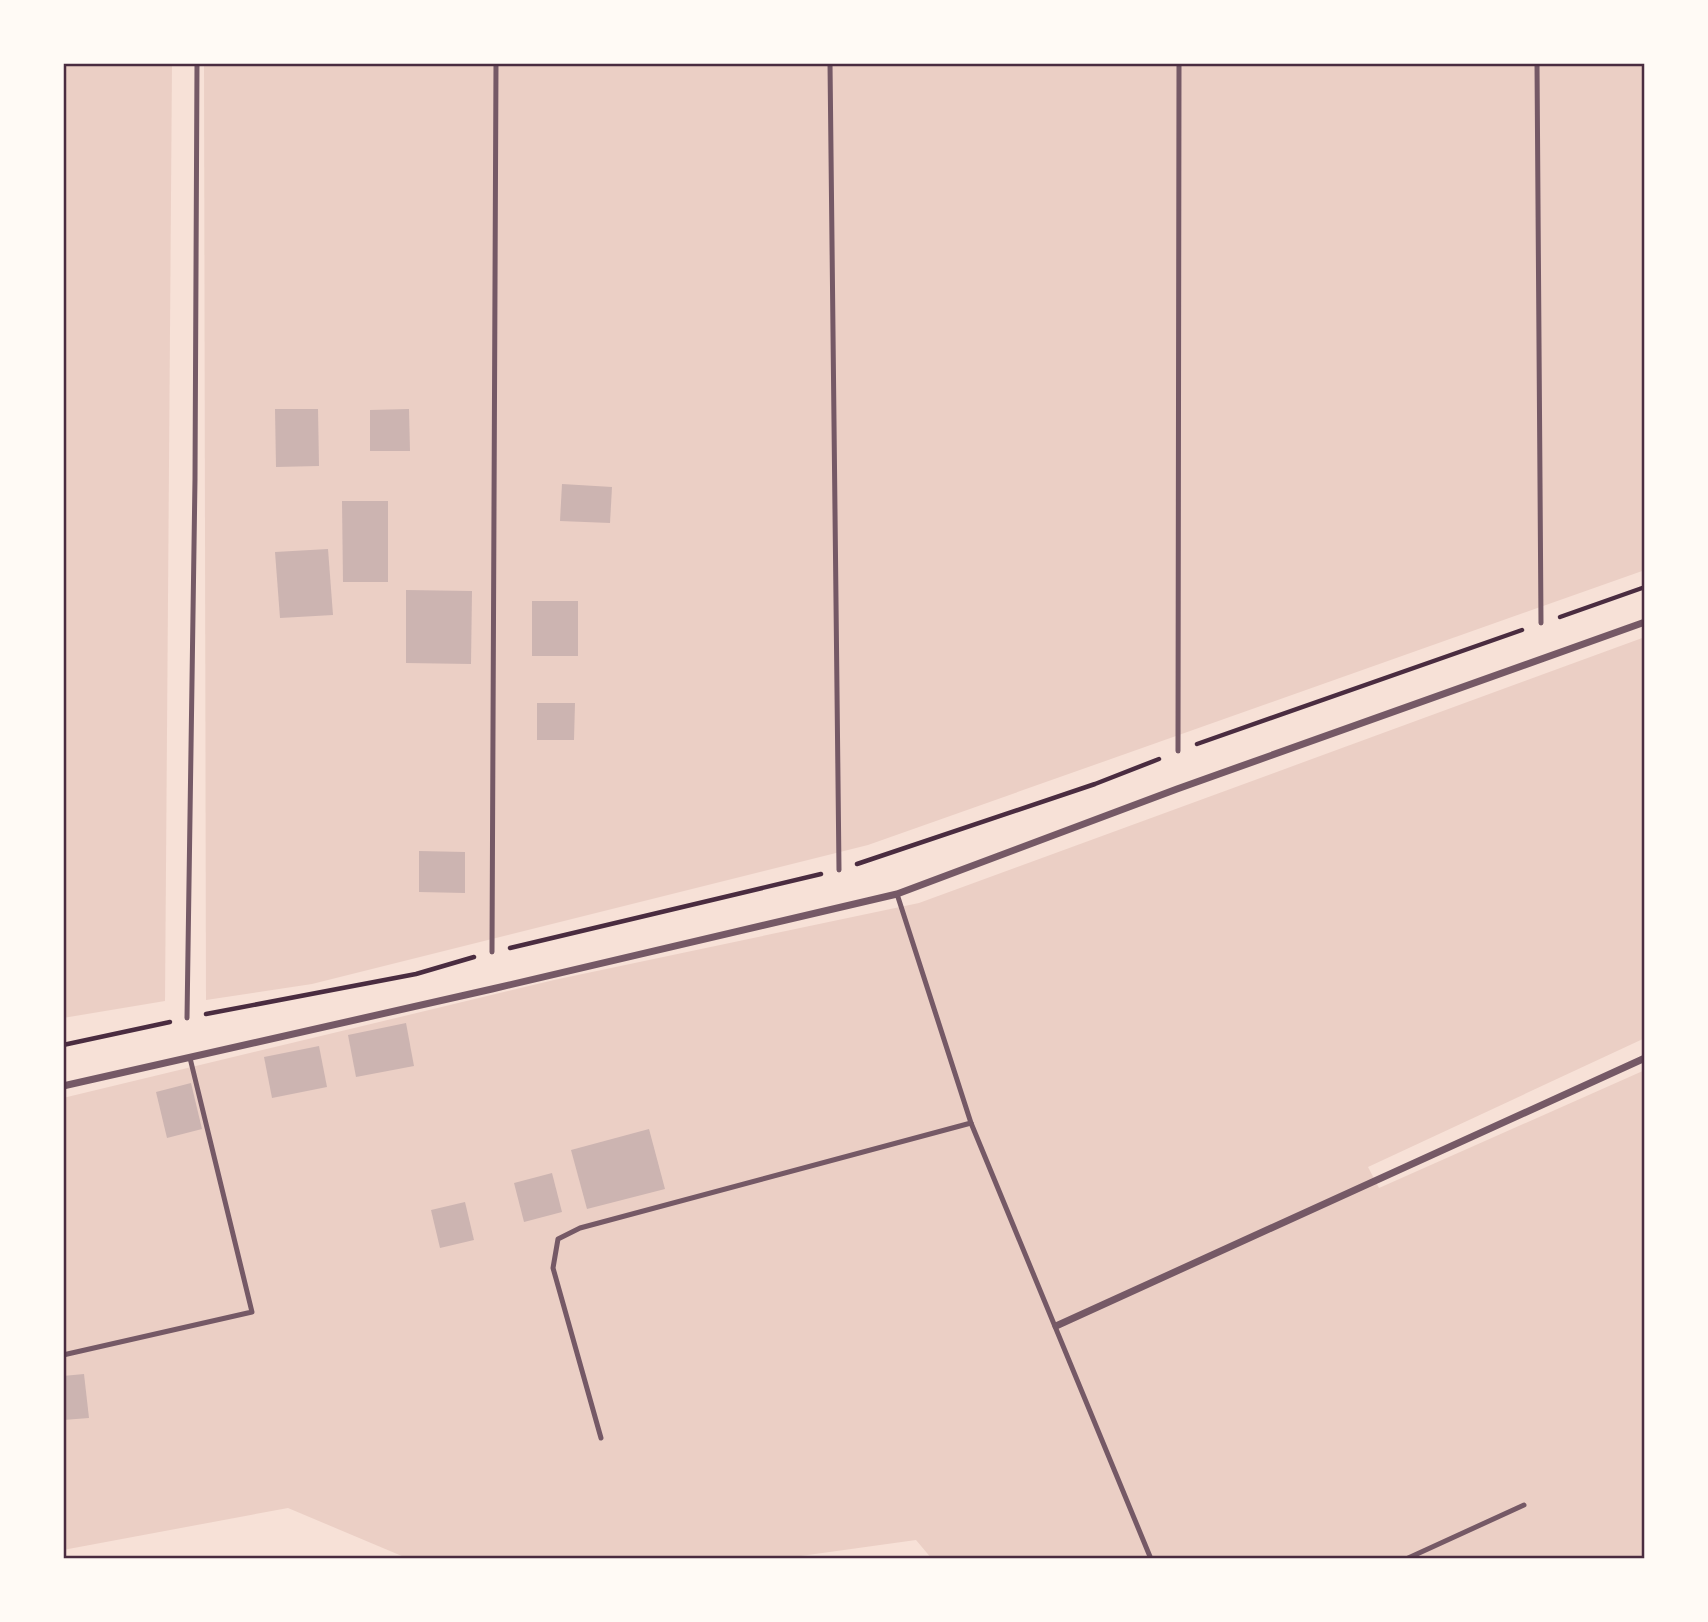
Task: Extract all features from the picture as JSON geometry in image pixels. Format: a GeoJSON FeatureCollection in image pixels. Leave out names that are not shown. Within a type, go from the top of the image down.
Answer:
{"type":"FeatureCollection","features":[{"type":"Feature","properties":{"kind":"street"},"geometry":{"type":"LineString","coordinates":[[63,1086],[897,894],[1177,789],[1645,622]]}},
{"type":"Feature","properties":{"kind":"street"},"geometry":{"type":"LineString","coordinates":[[1056,1326],[1645,1058]]}},
{"type":"Feature","properties":{"kind":"lane"},"geometry":{"type":"LineString","coordinates":[[187,1018],[195,479],[197,63]]}},
{"type":"Feature","properties":{"kind":"lane"},"geometry":{"type":"LineString","coordinates":[[492,952],[496,63]]}},
{"type":"Feature","properties":{"kind":"lane"},"geometry":{"type":"LineString","coordinates":[[830,63],[839,870]]}},
{"type":"Feature","properties":{"kind":"lane"},"geometry":{"type":"LineString","coordinates":[[1178,751],[1179,63]]}},
{"type":"Feature","properties":{"kind":"lane"},"geometry":{"type":"LineString","coordinates":[[1537,63],[1541,623]]}},
{"type":"Feature","properties":{"kind":"lane"},"geometry":{"type":"LineString","coordinates":[[897,894],[971,1124],[1151,1559]]}},
{"type":"Feature","properties":{"kind":"lane"},"geometry":{"type":"LineString","coordinates":[[63,1355],[252,1312],[190,1058]]}},
{"type":"Feature","properties":{"kind":"lane"},"geometry":{"type":"LineString","coordinates":[[601,1438],[553,1268],[558,1239],[580,1228],[971,1124]]}},
{"type":"Feature","properties":{"kind":"lane"},"geometry":{"type":"LineString","coordinates":[[1406,1559],[1524,1505]]}},
{"type":"Feature","properties":{"kind":"shaded area"},"geometry":{"type":"Polygon","coordinates":[[[63,63],[172,63],[165,1001],[63,1018],[63,63]]]}},
{"type":"Feature","properties":{"kind":"shaded area"},"geometry":{"type":"Polygon","coordinates":[[[204,63],[1645,63],[1645,570],[868,845],[312,984],[206,1000],[204,63]]]}},
{"type":"Feature","properties":{"kind":"shaded area"},"geometry":{"type":"Polygon","coordinates":[[[1645,637],[1645,1038],[1368,1167],[1379,1188],[1645,1070],[1645,1559],[932,1559],[916,1540],[779,1559],[409,1559],[288,1508],[63,1550],[63,1098],[554,980],[919,903],[1645,637]]]}},
{"type":"Feature","properties":{"kind":"building"},"geometry":{"type":"Polygon","coordinates":[[[275,409],[318,409],[319,466],[276,467],[275,409]]]}},
{"type":"Feature","properties":{"kind":"building"},"geometry":{"type":"Polygon","coordinates":[[[409,409],[410,451],[370,451],[370,410],[409,409]]]}},
{"type":"Feature","properties":{"kind":"building"},"geometry":{"type":"Polygon","coordinates":[[[562,484],[612,487],[610,523],[560,521],[562,484]]]}},
{"type":"Feature","properties":{"kind":"building"},"geometry":{"type":"Polygon","coordinates":[[[342,501],[388,501],[388,582],[343,582],[342,501]]]}},
{"type":"Feature","properties":{"kind":"building"},"geometry":{"type":"Polygon","coordinates":[[[328,549],[333,615],[280,618],[275,552],[328,549]]]}},
{"type":"Feature","properties":{"kind":"building"},"geometry":{"type":"Polygon","coordinates":[[[406,590],[472,591],[471,664],[406,663],[406,590]]]}},
{"type":"Feature","properties":{"kind":"building"},"geometry":{"type":"Polygon","coordinates":[[[532,601],[578,601],[578,656],[532,656],[532,601]]]}},
{"type":"Feature","properties":{"kind":"building"},"geometry":{"type":"Polygon","coordinates":[[[537,703],[575,703],[574,740],[537,740],[537,703]]]}},
{"type":"Feature","properties":{"kind":"building"},"geometry":{"type":"Polygon","coordinates":[[[419,851],[465,852],[465,893],[419,892],[419,851]]]}},
{"type":"Feature","properties":{"kind":"building"},"geometry":{"type":"Polygon","coordinates":[[[406,1023],[414,1066],[356,1077],[348,1035],[406,1023]]]}},
{"type":"Feature","properties":{"kind":"building"},"geometry":{"type":"Polygon","coordinates":[[[319,1046],[327,1087],[272,1098],[264,1057],[319,1046]]]}},
{"type":"Feature","properties":{"kind":"building"},"geometry":{"type":"Polygon","coordinates":[[[191,1083],[202,1129],[167,1138],[156,1092],[191,1083]]]}},
{"type":"Feature","properties":{"kind":"building"},"geometry":{"type":"Polygon","coordinates":[[[649,1129],[665,1189],[587,1209],[571,1150],[649,1129]]]}},
{"type":"Feature","properties":{"kind":"building"},"geometry":{"type":"Polygon","coordinates":[[[552,1173],[562,1212],[524,1222],[514,1183],[552,1173]]]}},
{"type":"Feature","properties":{"kind":"building"},"geometry":{"type":"Polygon","coordinates":[[[465,1202],[474,1240],[440,1248],[431,1210],[465,1202]]]}},
{"type":"Feature","properties":{"kind":"building"},"geometry":{"type":"Polygon","coordinates":[[[84,1374],[89,1418],[63,1420],[63,1376],[84,1374]]]}}]}
